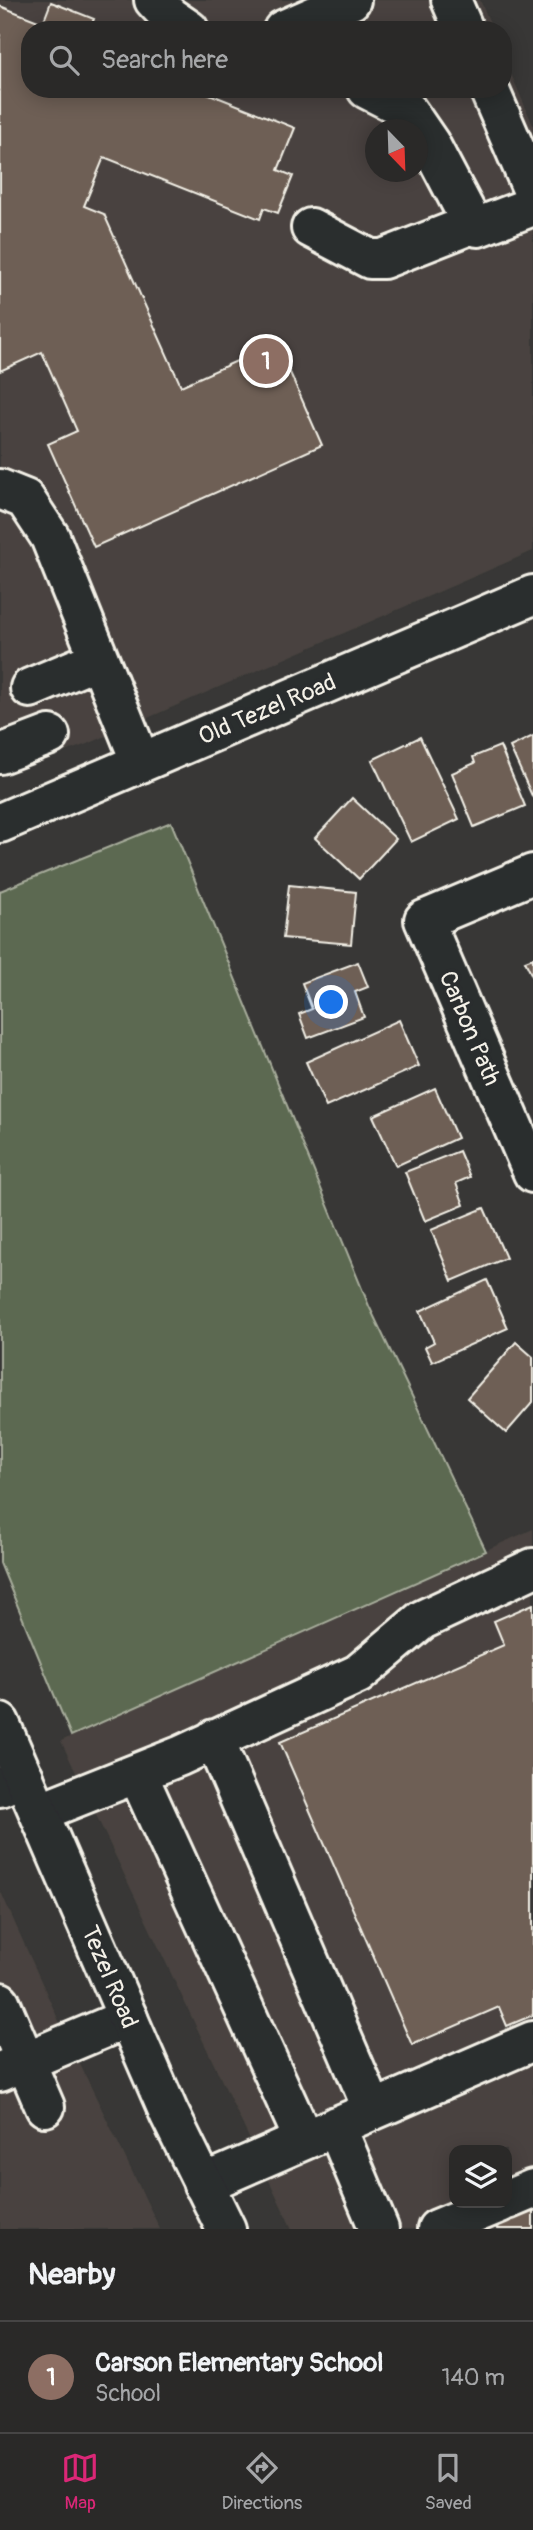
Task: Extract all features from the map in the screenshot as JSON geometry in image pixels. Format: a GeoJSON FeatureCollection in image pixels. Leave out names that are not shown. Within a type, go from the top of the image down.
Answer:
{"type":"FeatureCollection","features":[{"type":"Feature","properties":{"kind":"street"},"geometry":{"type":"LineString","coordinates":[[154,0],[176,21]]}},
{"type":"Feature","properties":{"kind":"street"},"geometry":{"type":"LineString","coordinates":[[303,21],[351,0]]}},
{"type":"Feature","properties":{"kind":"street"},"geometry":{"type":"LineString","coordinates":[[451,0],[460,21]]}},
{"type":"Feature","properties":{"kind":"street"},"geometry":{"type":"LineString","coordinates":[[385,98],[406,109],[430,144],[472,224],[478,227],[533,206]]}},
{"type":"Feature","properties":{"kind":"street"},"geometry":{"type":"LineString","coordinates":[[493,98],[533,191]]}},
{"type":"Feature","properties":{"kind":"street"},"geometry":{"type":"LineString","coordinates":[[312,228],[370,259],[391,256],[472,224]]}},
{"type":"Feature","properties":{"kind":"street"},"geometry":{"type":"LineString","coordinates":[[0,489],[25,499],[50,537],[141,762]]}},
{"type":"Feature","properties":{"kind":"street","name":"Old Tezel Road"},"geometry":{"type":"LineString","coordinates":[[0,823],[533,595]]}},
{"type":"Feature","properties":{"kind":"street"},"geometry":{"type":"LineString","coordinates":[[30,688],[99,659]]}},
{"type":"Feature","properties":{"kind":"street"},"geometry":{"type":"LineString","coordinates":[[0,754],[50,735]]}},
{"type":"Feature","properties":{"kind":"street","name":"Carbon Path"},"geometry":{"type":"LineString","coordinates":[[533,874],[424,920],[533,1173]]}},
{"type":"Feature","properties":{"kind":"street"},"geometry":{"type":"LineString","coordinates":[[39,1812],[180,1756],[358,1674],[422,1619],[533,1568]]}},
{"type":"Feature","properties":{"kind":"street","name":"Tezel Road"},"geometry":{"type":"LineString","coordinates":[[0,1723],[12,1782],[39,1812],[169,2113],[226,2229]]}},
{"type":"Feature","properties":{"kind":"street"},"geometry":{"type":"LineString","coordinates":[[214,1739],[373,2110]]}},
{"type":"Feature","properties":{"kind":"street"},"geometry":{"type":"LineString","coordinates":[[137,1773],[320,2133],[379,2229]]}},
{"type":"Feature","properties":{"kind":"street"},"geometry":{"type":"LineString","coordinates":[[0,2002],[13,2066],[45,2107]]}},
{"type":"Feature","properties":{"kind":"street"},"geometry":{"type":"LineString","coordinates":[[13,2066],[128,2018]]}},
{"type":"Feature","properties":{"kind":"street"},"geometry":{"type":"LineString","coordinates":[[203,2183],[533,2041]]}},
{"type":"Feature","properties":{"kind":"street"},"geometry":{"type":"LineString","coordinates":[[512,2198],[533,2189]]}},
{"type":"Feature","properties":{"kind":"street"},"geometry":{"type":"LineString","coordinates":[[437,2229],[488,2208]]}},
{"type":"Feature","properties":{"kind":"shaded area"},"geometry":{"type":"Polygon","coordinates":[[[0,0],[480,0],[489,21],[21,21],[21,98],[512,98],[512,76],[533,125],[533,551],[90,743],[0,775],[0,0]]]}},
{"type":"Feature","properties":{"kind":"shaded area"},"geometry":{"type":"Polygon","coordinates":[[[533,1529],[533,2229],[292,2229],[61,1741],[533,1529]]]}},
{"type":"Feature","properties":{"kind":"shaded area"},"geometry":{"type":"Polygon","coordinates":[[[0,1890],[59,2021],[160,2229],[0,2229],[0,1890]]]}},
{"type":"Feature","properties":{"kind":"green space"},"geometry":{"type":"Polygon","coordinates":[[[171,822],[369,1306],[486,1551],[71,1736],[0,1563],[0,891],[171,822]]]}},
{"type":"Feature","properties":{"kind":"building"},"geometry":{"type":"Polygon","coordinates":[[[51,2],[94,19],[93,21],[44,21],[51,2]]]}},
{"type":"Feature","properties":{"kind":"building"},"geometry":{"type":"Polygon","coordinates":[[[0,6],[38,21],[21,21],[21,98],[220,98],[295,128],[278,170],[293,176],[278,213],[264,208],[260,219],[104,157],[84,206],[104,214],[181,386],[277,343],[322,445],[94,547],[48,444],[77,431],[42,352],[0,371],[0,6]]]}},
{"type":"Feature","properties":{"kind":"building"},"geometry":{"type":"Polygon","coordinates":[[[533,736],[533,798],[510,747],[533,736]]]}},
{"type":"Feature","properties":{"kind":"building"},"geometry":{"type":"Polygon","coordinates":[[[420,737],[459,819],[411,842],[372,760],[420,737]]]}},
{"type":"Feature","properties":{"kind":"building"},"geometry":{"type":"Polygon","coordinates":[[[500,746],[525,806],[474,827],[452,773],[475,763],[473,757],[500,746]]]}},
{"type":"Feature","properties":{"kind":"building"},"geometry":{"type":"Polygon","coordinates":[[[352,798],[396,839],[359,879],[315,838],[352,798]]]}},
{"type":"Feature","properties":{"kind":"building"},"geometry":{"type":"Polygon","coordinates":[[[289,885],[356,892],[351,944],[283,938],[289,885]]]}},
{"type":"Feature","properties":{"kind":"building"},"geometry":{"type":"Polygon","coordinates":[[[533,958],[533,978],[525,961],[533,958]]]}},
{"type":"Feature","properties":{"kind":"building"},"geometry":{"type":"Polygon","coordinates":[[[358,962],[368,987],[355,992],[364,1017],[308,1038],[299,1014],[312,1009],[302,983],[358,962]]]}},
{"type":"Feature","properties":{"kind":"building"},"geometry":{"type":"Polygon","coordinates":[[[399,1020],[419,1066],[326,1107],[306,1062],[399,1020]]]}},
{"type":"Feature","properties":{"kind":"building"},"geometry":{"type":"Polygon","coordinates":[[[435,1088],[457,1138],[396,1166],[373,1116],[435,1088]]]}},
{"type":"Feature","properties":{"kind":"building"},"geometry":{"type":"Polygon","coordinates":[[[459,1151],[470,1177],[456,1183],[464,1205],[425,1221],[405,1172],[459,1151]]]}},
{"type":"Feature","properties":{"kind":"building"},"geometry":{"type":"Polygon","coordinates":[[[484,1208],[506,1258],[452,1281],[431,1230],[484,1208]]]}},
{"type":"Feature","properties":{"kind":"building"},"geometry":{"type":"Polygon","coordinates":[[[487,1280],[508,1328],[432,1362],[425,1347],[434,1342],[420,1311],[487,1280]]]}},
{"type":"Feature","properties":{"kind":"building"},"geometry":{"type":"Polygon","coordinates":[[[516,1342],[533,1357],[533,1402],[506,1433],[467,1398],[516,1342]]]}},
{"type":"Feature","properties":{"kind":"building"},"geometry":{"type":"Polygon","coordinates":[[[533,1604],[533,2015],[507,2026],[499,2007],[412,2045],[280,1742],[504,1645],[494,1621],[533,1604]]]}},
{"type":"Feature","properties":{"kind":"building"},"geometry":{"type":"Polygon","coordinates":[[[533,2209],[533,2229],[497,2229],[495,2225],[533,2209]]]}},
{"type":"Feature","properties":{"kind":"place","name":"Carson Elementary School"},"geometry":{"type":"Point","coordinates":[266,361]}}]}
